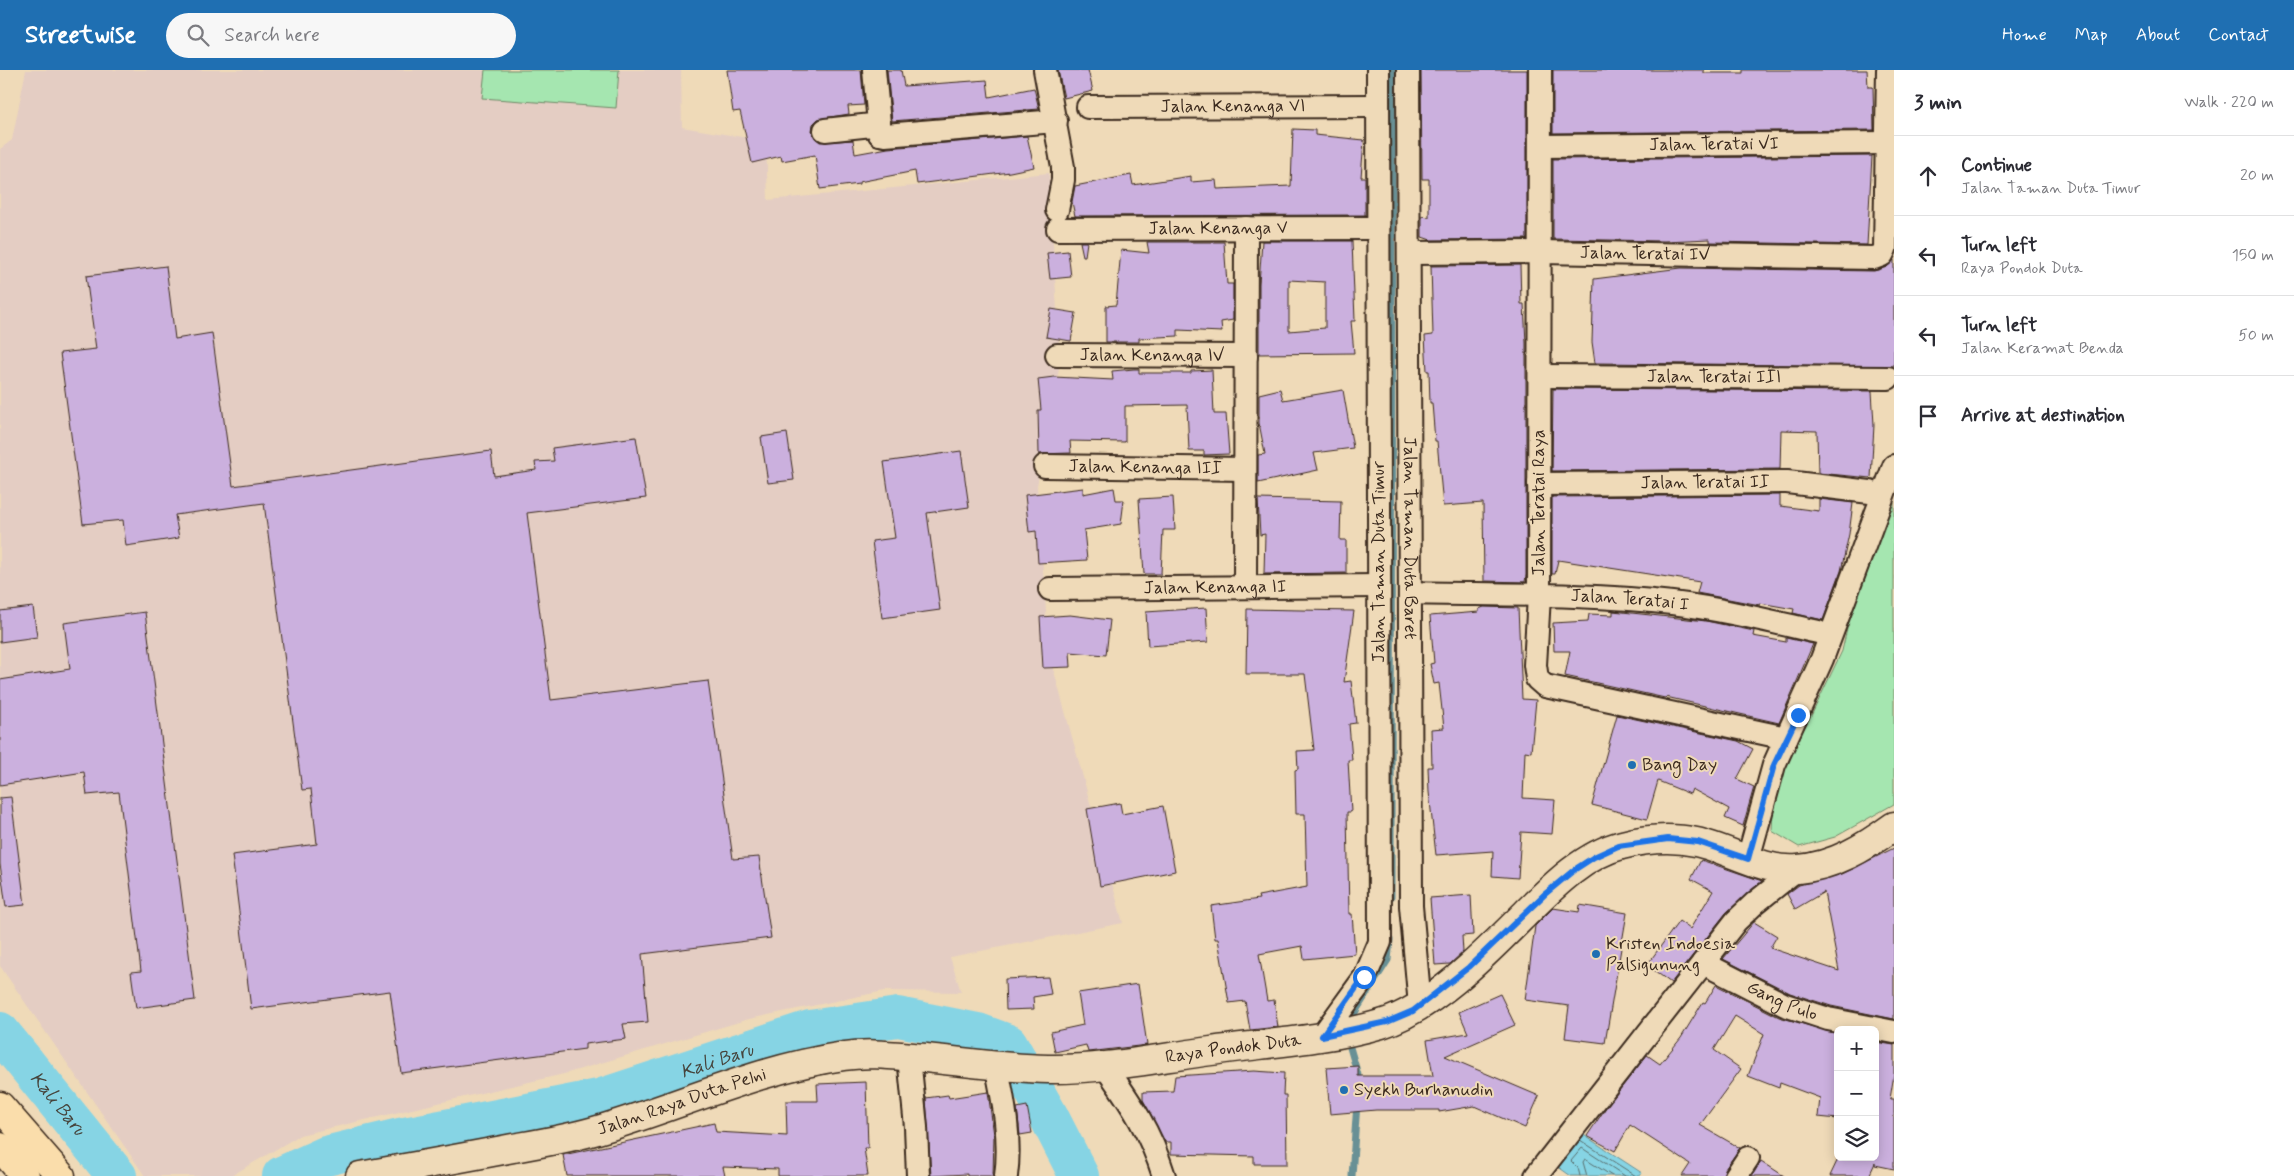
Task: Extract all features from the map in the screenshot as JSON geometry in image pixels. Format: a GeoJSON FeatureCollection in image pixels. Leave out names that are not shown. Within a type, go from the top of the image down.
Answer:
{"type":"FeatureCollection","features":[{"type":"Feature","properties":{"kind":"highway"},"geometry":{"type":"LineString","coordinates":[[0,1106],[61,1176]]}},
{"type":"Feature","properties":{"kind":"highway"},"geometry":{"type":"LineString","coordinates":[[0,1147],[25,1176]]}},
{"type":"Feature","properties":{"kind":"main road","name":"Raya Pondok Duta"},"geometry":{"type":"LineString","coordinates":[[1000,1066],[1053,1069],[1104,1065],[1328,1035],[1374,1026],[1401,1016],[1420,1006],[1469,967],[1545,894],[1574,870],[1594,857],[1618,846],[1668,839],[1698,842],[1772,867],[1796,870],[1837,860],[1859,850],[1894,826]]}},
{"type":"Feature","properties":{"kind":"main road","name":"Jalan Raya Duta Pelni"},"geometry":{"type":"LineString","coordinates":[[360,1176],[458,1159],[596,1131],[805,1063],[870,1053],[892,1053],[909,1057],[1000,1066]]}},
{"type":"Feature","properties":{"kind":"street"},"geometry":{"type":"LineString","coordinates":[[874,70],[880,134]]}},
{"type":"Feature","properties":{"kind":"street"},"geometry":{"type":"LineString","coordinates":[[880,134],[903,134],[1056,121],[1045,70]]}},
{"type":"Feature","properties":{"kind":"street","name":"Jalan Taman Duta Timur"},"geometry":{"type":"LineString","coordinates":[[1328,1035],[1364,977],[1380,942],[1378,70]]}},
{"type":"Feature","properties":{"kind":"street","name":"Jalan Taman Duta Baret"},"geometry":{"type":"LineString","coordinates":[[1408,70],[1411,906],[1420,1006]]}},
{"type":"Feature","properties":{"kind":"street","name":"Jalan Teratai Raya"},"geometry":{"type":"LineString","coordinates":[[1540,70],[1540,484],[1539,596],[1535,665],[1537,679],[1546,686],[1786,738]]}},
{"type":"Feature","properties":{"kind":"street"},"geometry":{"type":"LineString","coordinates":[[1887,143],[1888,70]]}},
{"type":"Feature","properties":{"kind":"street","name":"Jalan Kenanga VI"},"geometry":{"type":"LineString","coordinates":[[1088,107],[1378,106]]}},
{"type":"Feature","properties":{"kind":"street","name":"Jalan Kenanga V"},"geometry":{"type":"LineString","coordinates":[[1056,121],[1063,174],[1058,219],[1246,228],[1378,228]]}},
{"type":"Feature","properties":{"kind":"street"},"geometry":{"type":"LineString","coordinates":[[825,130],[872,125],[875,126],[880,134]]}},
{"type":"Feature","properties":{"kind":"street","name":"Jalan Teratai IV"},"geometry":{"type":"LineString","coordinates":[[1409,253],[1540,252],[1874,258],[1882,255],[1885,249],[1887,143]]}},
{"type":"Feature","properties":{"kind":"street","name":"Jalan Teratai VI"},"geometry":{"type":"LineString","coordinates":[[1540,146],[1887,143]]}},
{"type":"Feature","properties":{"kind":"street"},"geometry":{"type":"LineString","coordinates":[[1245,587],[1246,228]]}},
{"type":"Feature","properties":{"kind":"street","name":"Jalan Kenanga IV"},"geometry":{"type":"LineString","coordinates":[[1058,355],[1246,356]]}},
{"type":"Feature","properties":{"kind":"street","name":"Jalan Teratai III"},"geometry":{"type":"LineString","coordinates":[[1540,376],[1888,378]]}},
{"type":"Feature","properties":{"kind":"street","name":"Jalan Kenanga III"},"geometry":{"type":"LineString","coordinates":[[1045,466],[1245,469]]}},
{"type":"Feature","properties":{"kind":"street"},"geometry":{"type":"LineString","coordinates":[[1748,859],[1774,765],[1822,660],[1894,466]]}},
{"type":"Feature","properties":{"kind":"street","name":"Jalan Teratai II"},"geometry":{"type":"LineString","coordinates":[[1540,484],[1786,482],[1870,492]]}},
{"type":"Feature","properties":{"kind":"street","name":"Jalan Kenanga II"},"geometry":{"type":"LineString","coordinates":[[1050,589],[1379,586]]}},
{"type":"Feature","properties":{"kind":"street","name":"Jalan Teratai I"},"geometry":{"type":"LineString","coordinates":[[1410,593],[1539,596],[1672,603],[1721,611],[1818,632]]}},
{"type":"Feature","properties":{"kind":"street"},"geometry":{"type":"LineString","coordinates":[[1536,1176],[1736,921],[1796,870]]}},
{"type":"Feature","properties":{"kind":"street","name":"Gang Pulo"},"geometry":{"type":"LineString","coordinates":[[1703,963],[1785,1005],[1828,1019],[1894,1032]]}},
{"type":"Feature","properties":{"kind":"street"},"geometry":{"type":"LineString","coordinates":[[909,1057],[916,1127],[918,1176]]}},
{"type":"Feature","properties":{"kind":"street"},"geometry":{"type":"LineString","coordinates":[[1104,1065],[1136,1109],[1157,1153],[1164,1176]]}},
{"type":"Feature","properties":{"kind":"street"},"geometry":{"type":"LineString","coordinates":[[1000,1066],[1009,1150],[1006,1176]]}},
{"type":"Feature","properties":{"kind":"shaded area"},"geometry":{"type":"Polygon","coordinates":[[[26,70],[681,70],[682,127],[766,141],[768,200],[1049,173],[1060,363],[1037,486],[1049,653],[1123,923],[950,957],[961,992],[884,991],[749,1019],[564,1074],[300,1135],[231,1176],[145,1176],[0,966],[0,149],[12,140],[26,70]]]}},
{"type":"Feature","properties":{"kind":"green space"},"geometry":{"type":"Polygon","coordinates":[[[485,70],[619,70],[616,108],[482,98],[485,70]]]}},
{"type":"Feature","properties":{"kind":"green space"},"geometry":{"type":"Polygon","coordinates":[[[1894,501],[1894,804],[1835,837],[1799,847],[1772,831],[1773,810],[1784,765],[1813,712],[1842,651],[1859,576],[1894,501]]]}},
{"type":"Feature","properties":{"kind":"water"},"geometry":{"type":"Polygon","coordinates":[[[1579,1132],[1642,1173],[1640,1176],[1571,1176],[1554,1164],[1579,1132]]]}},
{"type":"Feature","properties":{"kind":"building"},"geometry":{"type":"Polygon","coordinates":[[[727,70],[861,70],[864,105],[848,106],[849,114],[818,119],[813,124],[812,131],[815,138],[820,142],[853,140],[855,154],[888,148],[1027,136],[1034,167],[917,184],[915,171],[859,182],[859,184],[820,189],[815,155],[782,161],[781,156],[752,163],[740,111],[733,112],[727,70]]]}},
{"type":"Feature","properties":{"kind":"building"},"geometry":{"type":"Polygon","coordinates":[[[887,70],[901,70],[904,86],[987,80],[989,97],[1034,88],[1039,109],[892,121],[887,70]]]}},
{"type":"Feature","properties":{"kind":"building"},"geometry":{"type":"Polygon","coordinates":[[[1058,70],[1088,70],[1093,91],[1064,98],[1058,70]]]}},
{"type":"Feature","properties":{"kind":"building"},"geometry":{"type":"Polygon","coordinates":[[[1421,70],[1527,70],[1527,239],[1431,240],[1422,237],[1422,216],[1429,217],[1429,179],[1422,179],[1421,70]]]}},
{"type":"Feature","properties":{"kind":"building"},"geometry":{"type":"Polygon","coordinates":[[[1553,70],[1704,70],[1704,73],[1743,73],[1743,70],[1867,70],[1868,87],[1873,87],[1874,130],[1553,133],[1553,70]]]}},
{"type":"Feature","properties":{"kind":"building"},"geometry":{"type":"Polygon","coordinates":[[[1293,129],[1315,130],[1315,135],[1364,140],[1361,177],[1365,177],[1365,215],[1075,216],[1072,202],[1075,186],[1131,175],[1133,185],[1191,176],[1191,182],[1216,180],[1217,189],[1291,186],[1293,129]]]}},
{"type":"Feature","properties":{"kind":"building"},"geometry":{"type":"Polygon","coordinates":[[[1872,156],[1867,245],[1710,242],[1710,239],[1664,241],[1553,239],[1553,159],[1872,156]]]}},
{"type":"Feature","properties":{"kind":"building"},"geometry":{"type":"Polygon","coordinates":[[[1262,241],[1352,241],[1355,321],[1351,321],[1354,353],[1259,354],[1259,284],[1262,241]],[[1289,280],[1289,331],[1325,328],[1325,282],[1289,280]]]}},
{"type":"Feature","properties":{"kind":"building"},"geometry":{"type":"Polygon","coordinates":[[[1080,242],[1087,242],[1085,256],[1083,256],[1080,242]]]}},
{"type":"Feature","properties":{"kind":"building"},"geometry":{"type":"Polygon","coordinates":[[[1147,242],[1224,242],[1227,284],[1233,284],[1233,320],[1221,322],[1222,332],[1178,330],[1178,336],[1139,338],[1139,342],[1106,342],[1106,306],[1116,305],[1121,250],[1149,253],[1147,242]]]}},
{"type":"Feature","properties":{"kind":"building"},"geometry":{"type":"Polygon","coordinates":[[[1068,251],[1071,277],[1050,279],[1047,253],[1068,251]]]}},
{"type":"Feature","properties":{"kind":"building"},"geometry":{"type":"Polygon","coordinates":[[[1894,260],[1894,366],[1595,363],[1592,342],[1594,279],[1681,268],[1874,271],[1887,267],[1894,260]]]}},
{"type":"Feature","properties":{"kind":"building"},"geometry":{"type":"Polygon","coordinates":[[[1520,265],[1521,304],[1524,304],[1526,343],[1526,575],[1525,582],[1484,581],[1483,503],[1443,506],[1437,441],[1435,441],[1432,403],[1430,403],[1425,336],[1433,335],[1431,266],[1520,265]]]}},
{"type":"Feature","properties":{"kind":"building"},"geometry":{"type":"Polygon","coordinates":[[[166,266],[175,339],[212,333],[233,486],[491,451],[494,476],[536,470],[535,462],[554,461],[552,448],[636,437],[646,498],[527,513],[551,700],[708,681],[733,859],[759,857],[771,938],[642,954],[648,1022],[623,1024],[626,1039],[585,1044],[585,1049],[401,1073],[390,991],[251,1009],[232,855],[317,844],[311,789],[302,790],[264,503],[175,515],[179,538],[126,546],[123,520],[83,524],[60,353],[96,349],[86,276],[166,266]]]}},
{"type":"Feature","properties":{"kind":"building"},"geometry":{"type":"Polygon","coordinates":[[[1051,309],[1076,313],[1071,341],[1046,337],[1051,309]]]}},
{"type":"Feature","properties":{"kind":"building"},"geometry":{"type":"Polygon","coordinates":[[[1139,369],[1139,373],[1191,373],[1191,371],[1212,370],[1214,414],[1226,414],[1229,454],[1204,455],[1204,451],[1189,451],[1187,405],[1125,406],[1125,442],[1070,441],[1071,453],[1039,454],[1038,410],[1041,410],[1038,379],[1054,377],[1113,380],[1112,371],[1139,369]]]}},
{"type":"Feature","properties":{"kind":"building"},"geometry":{"type":"Polygon","coordinates":[[[1280,389],[1283,400],[1343,390],[1353,448],[1314,453],[1318,470],[1258,483],[1258,455],[1265,454],[1259,423],[1259,394],[1280,389]]]}},
{"type":"Feature","properties":{"kind":"building"},"geometry":{"type":"Polygon","coordinates":[[[1553,389],[1872,391],[1874,425],[1871,478],[1818,473],[1817,431],[1781,430],[1780,469],[1552,471],[1553,389]]]}},
{"type":"Feature","properties":{"kind":"building"},"geometry":{"type":"Polygon","coordinates":[[[787,433],[794,480],[768,483],[761,437],[787,433]]]}},
{"type":"Feature","properties":{"kind":"building"},"geometry":{"type":"Polygon","coordinates":[[[961,451],[969,507],[927,513],[940,610],[882,618],[872,541],[895,538],[884,462],[961,451]]]}},
{"type":"Feature","properties":{"kind":"building"},"geometry":{"type":"Polygon","coordinates":[[[1083,488],[1083,494],[1114,488],[1116,500],[1124,500],[1121,524],[1084,530],[1087,560],[1038,563],[1036,531],[1029,532],[1025,495],[1083,488]]]}},
{"type":"Feature","properties":{"kind":"building"},"geometry":{"type":"Polygon","coordinates":[[[1780,495],[1780,506],[1819,511],[1819,499],[1853,503],[1841,571],[1823,620],[1793,613],[1794,609],[1760,603],[1760,605],[1697,593],[1700,582],[1558,560],[1555,574],[1552,574],[1552,497],[1780,495]]]}},
{"type":"Feature","properties":{"kind":"building"},"geometry":{"type":"Polygon","coordinates":[[[1173,497],[1175,530],[1163,530],[1161,574],[1144,574],[1139,499],[1173,497]]]}},
{"type":"Feature","properties":{"kind":"building"},"geometry":{"type":"Polygon","coordinates":[[[1258,499],[1341,501],[1340,540],[1346,540],[1346,573],[1264,574],[1265,534],[1260,535],[1258,499]]]}},
{"type":"Feature","properties":{"kind":"building"},"geometry":{"type":"Polygon","coordinates":[[[33,607],[37,637],[0,642],[0,611],[33,607]]]}},
{"type":"Feature","properties":{"kind":"building"},"geometry":{"type":"Polygon","coordinates":[[[1484,607],[1518,608],[1522,699],[1536,700],[1531,752],[1525,751],[1523,798],[1555,800],[1552,834],[1521,832],[1518,878],[1492,876],[1493,851],[1436,855],[1428,767],[1432,767],[1431,729],[1444,728],[1439,683],[1434,684],[1430,664],[1434,663],[1430,616],[1479,612],[1479,609],[1484,607]]]}},
{"type":"Feature","properties":{"kind":"building"},"geometry":{"type":"Polygon","coordinates":[[[1206,608],[1208,642],[1148,646],[1146,612],[1206,608]]]}},
{"type":"Feature","properties":{"kind":"building"},"geometry":{"type":"Polygon","coordinates":[[[1247,609],[1354,611],[1344,682],[1351,681],[1356,723],[1349,724],[1352,760],[1348,760],[1351,812],[1347,812],[1349,914],[1352,914],[1355,954],[1304,959],[1302,946],[1259,954],[1267,1001],[1274,1000],[1278,1027],[1250,1030],[1245,1001],[1229,1003],[1218,939],[1215,939],[1211,906],[1259,899],[1258,896],[1307,887],[1305,814],[1296,814],[1295,770],[1298,769],[1297,751],[1314,750],[1305,674],[1246,674],[1247,609]]]}},
{"type":"Feature","properties":{"kind":"building"},"geometry":{"type":"Polygon","coordinates":[[[1613,611],[1706,621],[1754,631],[1753,636],[1786,642],[1786,638],[1813,644],[1779,723],[1565,676],[1570,651],[1554,651],[1553,623],[1588,621],[1589,614],[1613,615],[1613,611]]]}},
{"type":"Feature","properties":{"kind":"building"},"geometry":{"type":"Polygon","coordinates":[[[145,612],[195,1000],[136,1008],[131,972],[141,971],[119,792],[87,795],[84,772],[0,785],[0,680],[70,669],[64,623],[145,612]]]}},
{"type":"Feature","properties":{"kind":"building"},"geometry":{"type":"Polygon","coordinates":[[[1070,615],[1110,620],[1106,655],[1070,652],[1071,667],[1043,668],[1040,617],[1070,615]]]}},
{"type":"Feature","properties":{"kind":"building"},"geometry":{"type":"Polygon","coordinates":[[[1617,715],[1738,741],[1753,749],[1737,779],[1754,787],[1743,826],[1725,818],[1729,809],[1692,789],[1690,794],[1658,781],[1647,819],[1592,805],[1617,715]]]}},
{"type":"Feature","properties":{"kind":"building"},"geometry":{"type":"Polygon","coordinates":[[[11,797],[25,905],[6,907],[0,864],[0,798],[11,797]]]}},
{"type":"Feature","properties":{"kind":"building"},"geometry":{"type":"Polygon","coordinates":[[[1120,803],[1122,814],[1163,806],[1175,871],[1100,886],[1087,809],[1120,803]]]}},
{"type":"Feature","properties":{"kind":"building"},"geometry":{"type":"Polygon","coordinates":[[[1894,848],[1894,1019],[1831,1006],[1790,993],[1723,959],[1754,922],[1777,936],[1770,948],[1839,971],[1824,892],[1795,909],[1787,894],[1799,885],[1842,874],[1894,848]]]}},
{"type":"Feature","properties":{"kind":"building"},"geometry":{"type":"Polygon","coordinates":[[[1701,860],[1762,881],[1726,913],[1671,983],[1647,965],[1679,921],[1690,929],[1713,891],[1691,879],[1701,860]]]}},
{"type":"Feature","properties":{"kind":"building"},"geometry":{"type":"Polygon","coordinates":[[[1471,895],[1473,935],[1462,936],[1463,952],[1450,964],[1435,965],[1430,898],[1471,895]]]}},
{"type":"Feature","properties":{"kind":"building"},"geometry":{"type":"Polygon","coordinates":[[[1580,905],[1627,913],[1605,1043],[1565,1038],[1569,1006],[1525,1000],[1535,926],[1553,908],[1579,912],[1580,905]]]}},
{"type":"Feature","properties":{"kind":"building"},"geometry":{"type":"Polygon","coordinates":[[[1048,977],[1051,994],[1033,997],[1034,1009],[1006,1010],[1005,979],[1048,977]]]}},
{"type":"Feature","properties":{"kind":"building"},"geometry":{"type":"Polygon","coordinates":[[[1138,984],[1147,1045],[1088,1052],[1086,1045],[1055,1052],[1051,1032],[1083,1025],[1078,993],[1138,984]]]}},
{"type":"Feature","properties":{"kind":"building"},"geometry":{"type":"Polygon","coordinates":[[[1716,985],[1779,1017],[1834,1033],[1834,1119],[1818,1117],[1820,1098],[1780,1083],[1779,1088],[1748,1076],[1764,1034],[1735,1016],[1714,1050],[1741,1069],[1700,1125],[1740,1148],[1725,1169],[1723,1176],[1682,1176],[1690,1164],[1630,1125],[1615,1151],[1587,1136],[1607,1106],[1647,1055],[1660,1064],[1681,1038],[1703,1002],[1705,1003],[1716,985]]]}},
{"type":"Feature","properties":{"kind":"building"},"geometry":{"type":"Polygon","coordinates":[[[1500,994],[1515,1025],[1445,1056],[1539,1096],[1525,1128],[1474,1106],[1439,1112],[1439,1110],[1376,1110],[1330,1114],[1326,1068],[1358,1066],[1358,1076],[1433,1076],[1427,1040],[1468,1033],[1459,1012],[1500,994]]]}},
{"type":"Feature","properties":{"kind":"building"},"geometry":{"type":"Polygon","coordinates":[[[1879,1043],[1894,1045],[1894,1074],[1890,1099],[1894,1099],[1894,1169],[1875,1165],[1875,1163],[1869,1176],[1830,1176],[1837,1161],[1879,1161],[1879,1043]]]}},
{"type":"Feature","properties":{"kind":"building"},"geometry":{"type":"Polygon","coordinates":[[[1254,1071],[1284,1073],[1283,1095],[1286,1095],[1287,1164],[1254,1164],[1254,1156],[1171,1154],[1171,1142],[1165,1142],[1143,1100],[1143,1092],[1173,1091],[1175,1076],[1254,1071]]]}},
{"type":"Feature","properties":{"kind":"building"},"geometry":{"type":"Polygon","coordinates":[[[866,1082],[868,1148],[864,1148],[868,1176],[778,1176],[778,1169],[723,1167],[725,1176],[567,1176],[563,1155],[714,1123],[716,1132],[787,1136],[786,1101],[818,1101],[817,1084],[866,1082]]]}},
{"type":"Feature","properties":{"kind":"building"},"geometry":{"type":"Polygon","coordinates":[[[988,1092],[994,1135],[993,1176],[967,1176],[967,1174],[931,1176],[926,1098],[948,1095],[949,1098],[988,1092]]]}},
{"type":"Feature","properties":{"kind":"building"},"geometry":{"type":"Polygon","coordinates":[[[1027,1106],[1032,1133],[1020,1135],[1017,1108],[1027,1106]]]}},
{"type":"Feature","properties":{"kind":"building"},"geometry":{"type":"Polygon","coordinates":[[[1761,1161],[1784,1176],[1752,1176],[1761,1161]]]}},
{"type":"Feature","properties":{"kind":"waterway"},"geometry":{"type":"LineString","coordinates":[[1391,897],[1392,70]]}},
{"type":"Feature","properties":{"kind":"waterway"},"geometry":{"type":"LineString","coordinates":[[1347,1025],[1388,960],[1390,940]]}},
{"type":"Feature","properties":{"kind":"waterway","name":"Kali Baru"},"geometry":{"type":"LineString","coordinates":[[282,1176],[326,1156],[400,1138],[599,1099],[810,1030],[898,1017],[978,1033],[1008,1044],[1049,1117],[1079,1176]]}},
{"type":"Feature","properties":{"kind":"waterway","name":"Kali Baru"},"geometry":{"type":"LineString","coordinates":[[0,1032],[117,1176]]}},
{"type":"Feature","properties":{"kind":"waterway"},"geometry":{"type":"LineString","coordinates":[[1347,1037],[1358,1075],[1358,1085]]}},
{"type":"Feature","properties":{"kind":"waterway"},"geometry":{"type":"LineString","coordinates":[[1352,1176],[1357,1103]]}},
{"type":"Feature","properties":{"kind":"place","name":"Bang Day"},"geometry":{"type":"Point","coordinates":[1632,765]}},
{"type":"Feature","properties":{"kind":"place","name":"Kristen Indoesia Palsigunung"},"geometry":{"type":"Point","coordinates":[1596,954]}},
{"type":"Feature","properties":{"kind":"place","name":"Syekh Burhanudin"},"geometry":{"type":"Point","coordinates":[1344,1090]}},
{"type":"Feature","properties":{"kind":"route"},"geometry":{"type":"LineString","coordinates":[[1364,977],[1322,1036],[1374,1026],[1413,1011],[1469,967],[1545,894],[1574,870],[1594,857],[1618,846],[1668,839],[1698,842],[1748,859],[1774,765],[1798,715]]}}]}
